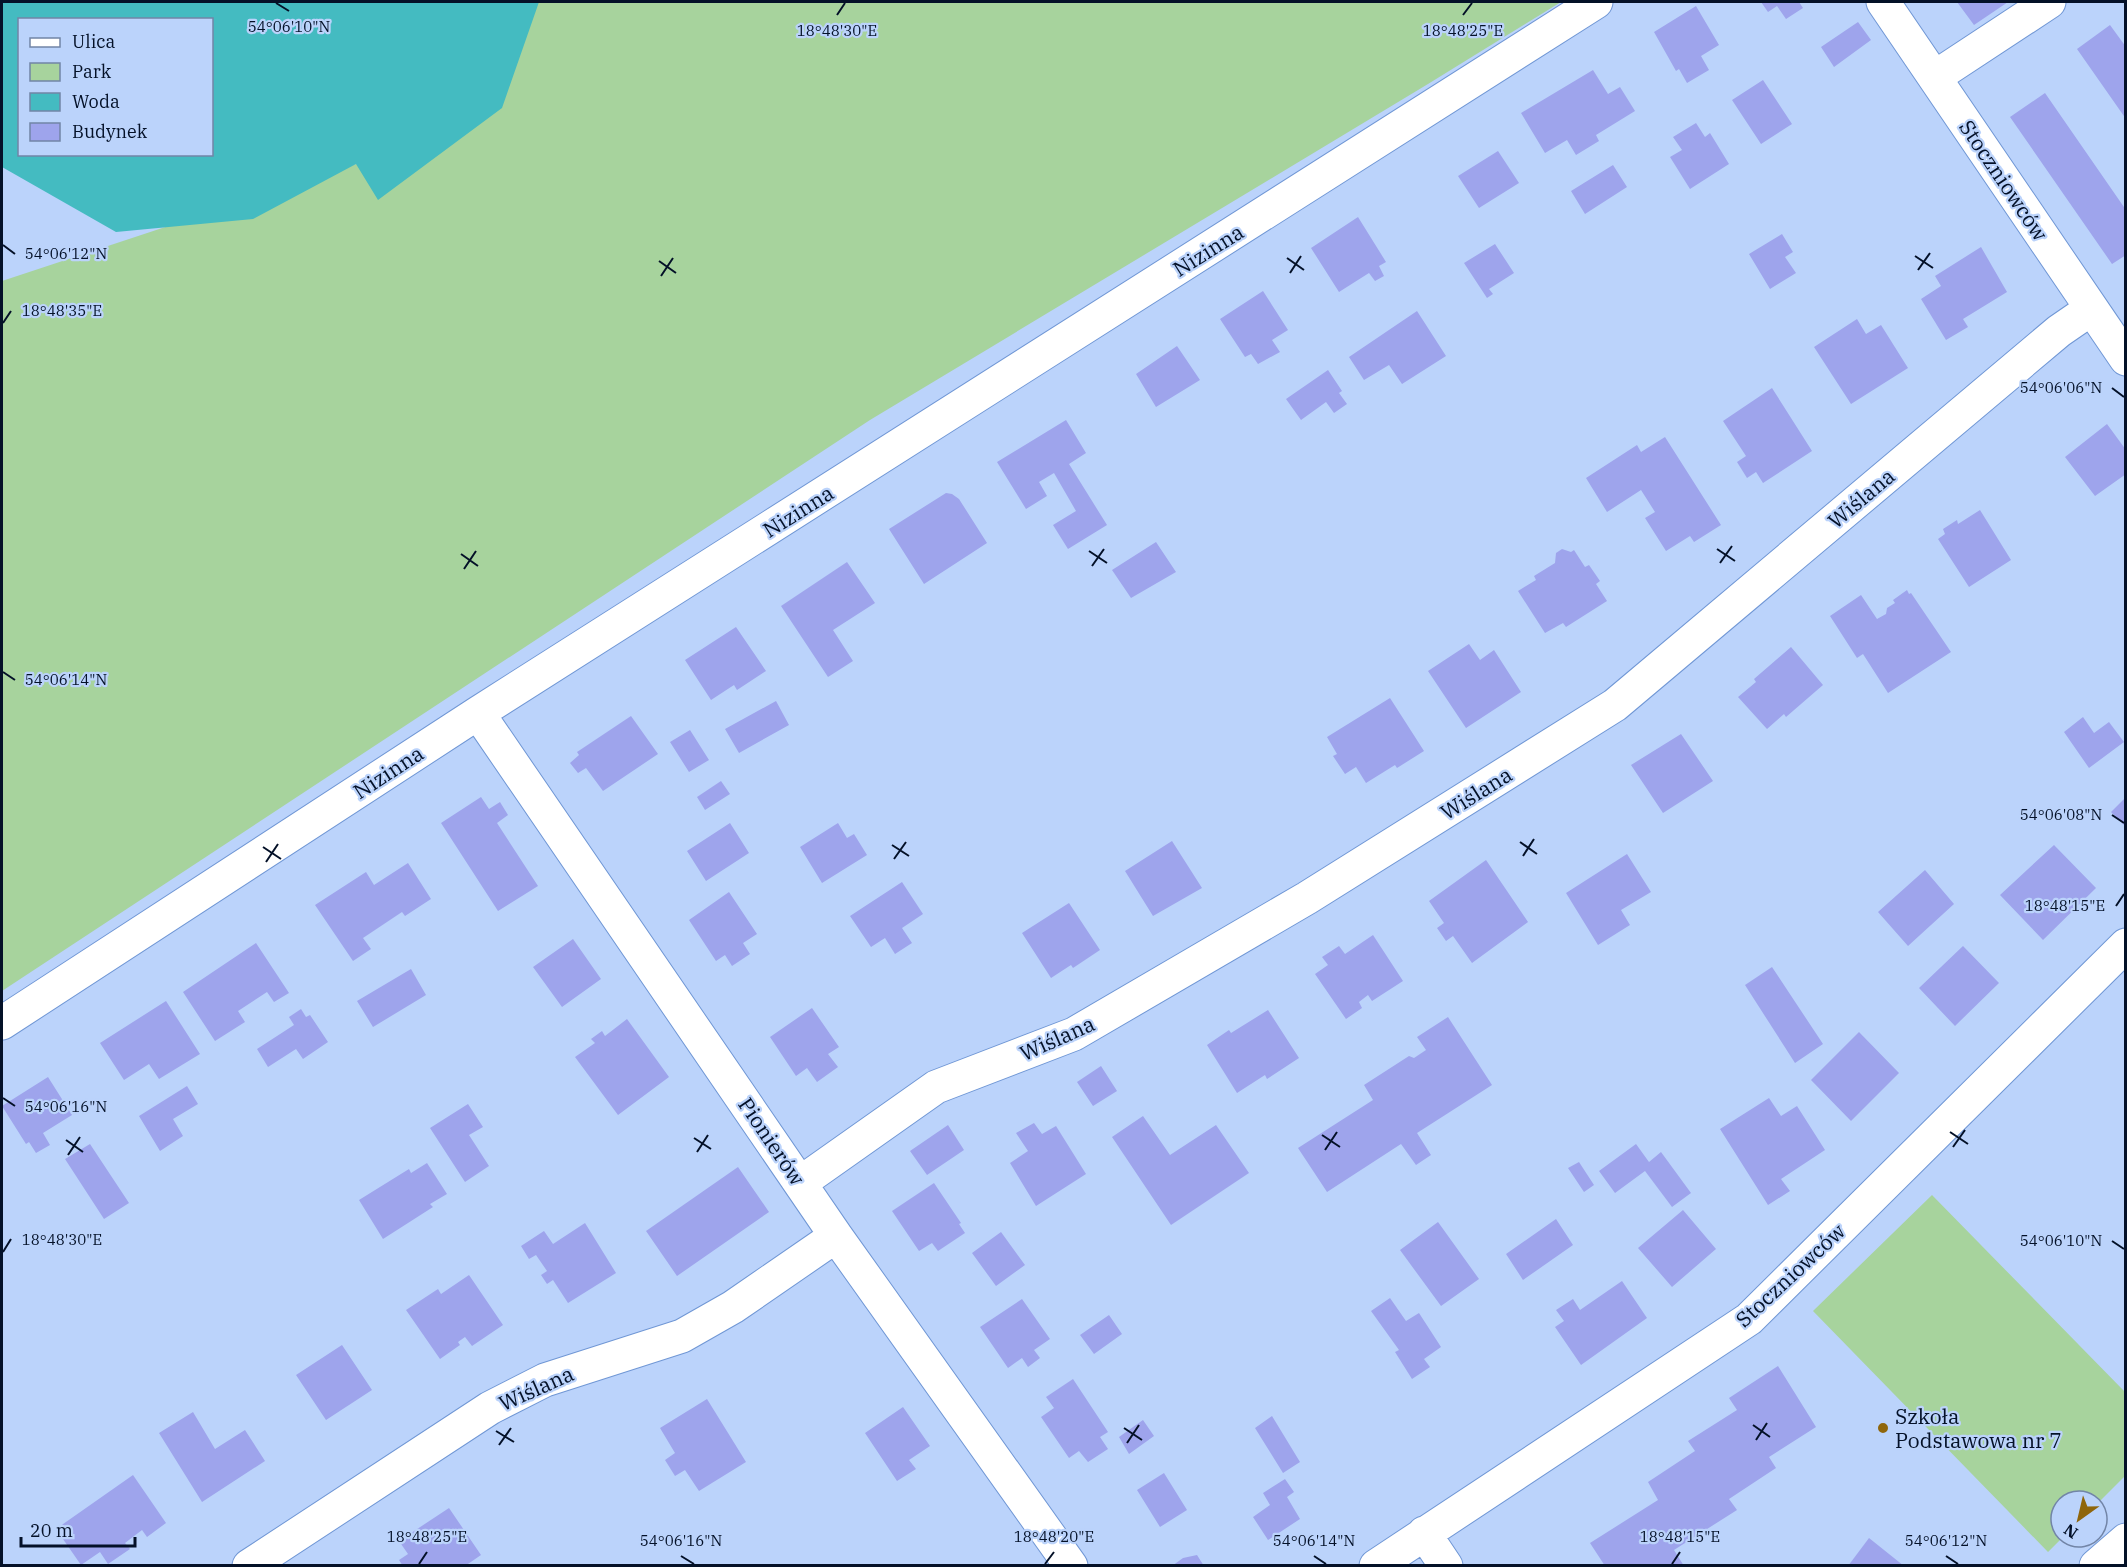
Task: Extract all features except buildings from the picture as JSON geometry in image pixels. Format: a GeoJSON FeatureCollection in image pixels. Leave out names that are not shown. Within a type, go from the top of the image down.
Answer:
{"type":"FeatureCollection","features":[{"type":"Feature","properties":{"kind":"street","name":"Nizinna"},"geometry":{"type":"LineString","coordinates":[[2,1023],[478,713],[1596,2]]}},
{"type":"Feature","properties":{"kind":"street","name":"Stoczniowców"},"geometry":{"type":"LineString","coordinates":[[1883,2],[2126,359]]}},
{"type":"Feature","properties":{"kind":"street"},"geometry":{"type":"LineString","coordinates":[[1935,77],[2049,2]]}},
{"type":"Feature","properties":{"kind":"street","name":"Wiślana"},"geometry":{"type":"LineString","coordinates":[[800,1183],[936,1087],[1074,1034],[1307,898],[1615,705],[2059,331],[2091,309]]}},
{"type":"Feature","properties":{"kind":"street","name":"Pionierów"},"geometry":{"type":"LineString","coordinates":[[478,713],[836,1236],[1071,1566]]}},
{"type":"Feature","properties":{"kind":"street","name":"Stoczniowców"},"geometry":{"type":"LineString","coordinates":[[1376,1566],[1749,1319],[2126,945]]}},
{"type":"Feature","properties":{"kind":"street","name":"Wiślana"},"geometry":{"type":"LineString","coordinates":[[249,1566],[490,1408],[545,1380],[682,1336],[733,1307],[836,1236]]}},
{"type":"Feature","properties":{"kind":"street"},"geometry":{"type":"LineString","coordinates":[[1424,1533],[1446,1566]]}},
{"type":"Feature","properties":{"kind":"street"},"geometry":{"type":"LineString","coordinates":[[2096,1566],[2126,1540]]}},
{"type":"Feature","properties":{"kind":"green space"},"geometry":{"type":"Polygon","coordinates":[[[531,2],[1561,2],[870,420],[2,991],[2,281],[356,164],[531,2]]]}},
{"type":"Feature","properties":{"kind":"green space"},"geometry":{"type":"Polygon","coordinates":[[[1932,1195],[2125,1392],[2125,1476],[2109,1492],[2109,1489],[2049,1489],[2049,1549],[2051,1549],[2048,1552],[1813,1311],[1932,1195]]]}},
{"type":"Feature","properties":{"kind":"water"},"geometry":{"type":"Polygon","coordinates":[[[2,2],[539,2],[502,108],[378,200],[356,164],[253,219],[116,232],[2,167],[2,2]]]}},
{"type":"Feature","properties":{"kind":"place","name":"Szkoła Podstawowa nr 7"},"geometry":{"type":"Point","coordinates":[1883,1428]}}]}
